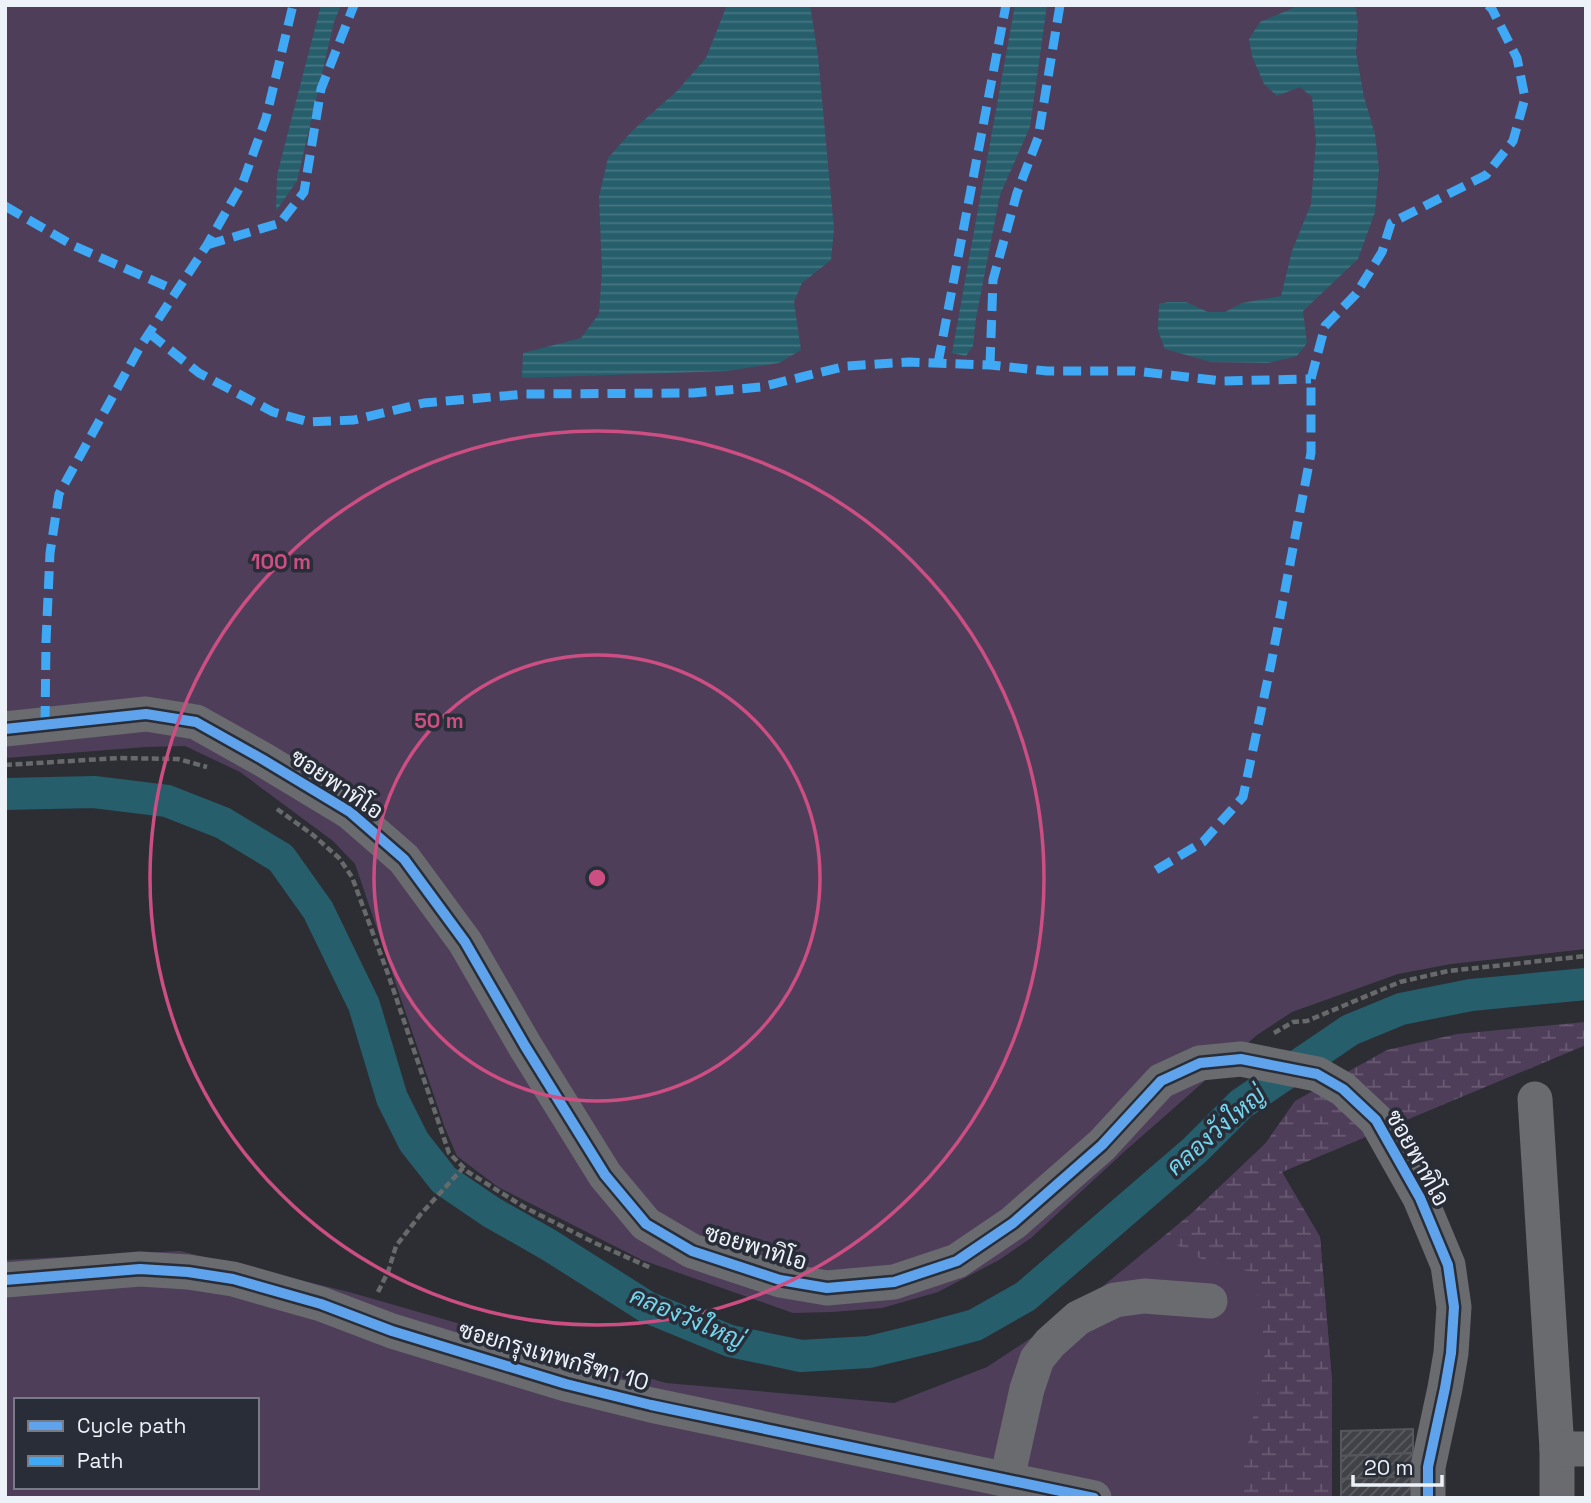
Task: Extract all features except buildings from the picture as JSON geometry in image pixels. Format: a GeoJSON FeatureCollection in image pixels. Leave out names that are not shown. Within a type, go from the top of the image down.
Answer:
{"type":"FeatureCollection","features":[{"type":"Feature","properties":{"kind":"street","name":"ซอยพาทิโอ"},"geometry":{"type":"LineString","coordinates":[[5,729],[145,714],[196,722],[350,812],[404,859],[465,942],[525,1046],[605,1175],[646,1224],[692,1251],[780,1280],[827,1288],[894,1282],[957,1261],[1013,1223],[1102,1145],[1161,1081],[1200,1063],[1241,1059],[1317,1074],[1343,1089],[1376,1120],[1420,1198],[1448,1265],[1454,1307],[1451,1353],[1428,1467],[1428,1498]]}},
{"type":"Feature","properties":{"kind":"street"},"geometry":{"type":"LineString","coordinates":[[1535,1099],[1571,1449],[1557,1498]]}},
{"type":"Feature","properties":{"kind":"street","name":"ซอยกรุงเทพกรีฑา 10"},"geometry":{"type":"LineString","coordinates":[[5,1280],[140,1269],[188,1272],[233,1279],[321,1304],[405,1335],[566,1384],[652,1405],[1094,1498]]}},
{"type":"Feature","properties":{"kind":"street"},"geometry":{"type":"LineString","coordinates":[[1007,1479],[1027,1389],[1037,1359],[1050,1343],[1078,1318],[1115,1300],[1144,1296],[1210,1301]]}},
{"type":"Feature","properties":{"kind":"path"},"geometry":{"type":"LineString","coordinates":[[5,765],[119,758],[178,759],[217,770]]}},
{"type":"Feature","properties":{"kind":"path"},"geometry":{"type":"LineString","coordinates":[[272,806],[313,835],[339,858],[352,877],[449,1153],[463,1168],[524,1207],[595,1243],[662,1272]]}},
{"type":"Feature","properties":{"kind":"path"},"geometry":{"type":"LineString","coordinates":[[1265,1039],[1293,1022],[1307,1021],[1400,982],[1448,971],[1586,956]]}},
{"type":"Feature","properties":{"kind":"path"},"geometry":{"type":"LineString","coordinates":[[362,1320],[388,1272],[396,1246],[463,1168]]}},
{"type":"Feature","properties":{"kind":"green space"},"geometry":{"type":"Polygon","coordinates":[[[5,5],[1586,5],[1586,949],[1451,964],[1398,974],[1292,1012],[1257,1035],[1031,1238],[999,1260],[938,1292],[882,1308],[793,1313],[642,1260],[498,1187],[457,1156],[355,864],[333,841],[240,772],[185,746],[5,758],[5,5]]]}},
{"type":"Feature","properties":{"kind":"green space"},"geometry":{"type":"Polygon","coordinates":[[[1586,1022],[1586,1045],[1282,1172],[1320,1237],[1332,1381],[1332,1498],[1238,1498],[1265,1353],[1260,1304],[1252,1272],[1203,1260],[1163,1237],[1265,1144],[1295,1101],[1387,1050],[1457,1034],[1586,1022]]]}},
{"type":"Feature","properties":{"kind":"green space"},"geometry":{"type":"Polygon","coordinates":[[[1265,1144],[1320,1237],[1332,1381],[1332,1498],[5,1498],[5,1260],[180,1251],[349,1292],[666,1383],[894,1403],[987,1367],[1075,1309],[1192,1213],[1265,1144]]]}},
{"type":"Feature","properties":{"kind":"water"},"geometry":{"type":"Polygon","coordinates":[[[321,5],[341,5],[334,22],[297,181],[276,211],[277,175],[321,5]]]}},
{"type":"Feature","properties":{"kind":"water"},"geometry":{"type":"Polygon","coordinates":[[[727,5],[810,5],[818,56],[834,229],[831,260],[802,283],[794,302],[801,350],[779,363],[727,371],[522,378],[523,353],[581,338],[599,314],[602,271],[599,197],[608,158],[633,130],[677,91],[706,58],[727,5]]]}},
{"type":"Feature","properties":{"kind":"water"},"geometry":{"type":"Polygon","coordinates":[[[1015,5],[1047,5],[1030,127],[1000,195],[973,346],[966,356],[952,353],[1015,5]]]}},
{"type":"Feature","properties":{"kind":"water"},"geometry":{"type":"Polygon","coordinates":[[[1300,5],[1355,5],[1358,22],[1356,53],[1364,97],[1375,134],[1379,169],[1375,212],[1358,259],[1303,311],[1307,343],[1297,356],[1268,363],[1211,362],[1165,349],[1158,331],[1159,304],[1186,302],[1208,312],[1225,312],[1242,303],[1281,296],[1292,251],[1311,204],[1316,142],[1312,97],[1300,87],[1277,96],[1264,84],[1252,56],[1249,39],[1260,22],[1300,5]]]}},
{"type":"Feature","properties":{"kind":"waterway","name":"คลองวังใหญ่"},"geometry":{"type":"LineString","coordinates":[[5,794],[94,792],[167,801],[223,823],[281,858],[318,910],[364,1005],[392,1098],[414,1142],[444,1180],[491,1212],[647,1307],[730,1341],[801,1356],[869,1352],[931,1337],[975,1325],[1026,1296],[1195,1150],[1241,1104],[1350,1030],[1401,1009],[1471,995],[1586,984]]}},
{"type":"Feature","properties":{"kind":"marked path"},"geometry":{"type":"LineString","coordinates":[[45,724],[50,553],[59,494],[140,347],[207,245],[243,182],[266,118],[293,5]]}},
{"type":"Feature","properties":{"kind":"marked path"},"geometry":{"type":"LineString","coordinates":[[207,245],[280,223],[304,192],[321,89],[354,5]]}},
{"type":"Feature","properties":{"kind":"marked path"},"geometry":{"type":"LineString","coordinates":[[938,363],[1006,5]]}},
{"type":"Feature","properties":{"kind":"marked path"},"geometry":{"type":"LineString","coordinates":[[990,365],[993,280],[1017,193],[1038,138],[1060,5]]}},
{"type":"Feature","properties":{"kind":"marked path"},"geometry":{"type":"LineString","coordinates":[[1156,870],[1203,842],[1243,797],[1311,453],[1311,379],[1325,326],[1356,294],[1382,252],[1391,223],[1486,175],[1513,141],[1525,98],[1517,58],[1488,5]]}},
{"type":"Feature","properties":{"kind":"marked path"},"geometry":{"type":"LineString","coordinates":[[5,206],[74,246],[177,291]]}},
{"type":"Feature","properties":{"kind":"marked path"},"geometry":{"type":"LineString","coordinates":[[149,333],[199,373],[273,412],[309,422],[354,420],[424,403],[526,394],[693,393],[761,387],[846,366],[909,362],[990,365],[1047,371],[1135,371],[1222,381],[1311,379]]}},
{"type":"Feature","properties":{"kind":"cycle path"},"geometry":{"type":"LineString","coordinates":[[5,729],[146,714],[196,722],[350,812],[404,859],[465,942],[525,1046],[605,1175],[646,1224],[692,1251],[780,1280],[827,1288],[894,1282],[957,1261],[1013,1223],[1102,1145],[1161,1081],[1200,1063],[1241,1059],[1317,1074],[1343,1089],[1376,1120],[1420,1198],[1448,1265],[1454,1307],[1451,1353],[1428,1467],[1428,1498]]}},
{"type":"Feature","properties":{"kind":"cycle path"},"geometry":{"type":"LineString","coordinates":[[5,1280],[140,1269],[188,1272],[233,1279],[321,1304],[392,1331],[566,1384],[651,1405],[1094,1498]]}}]}
